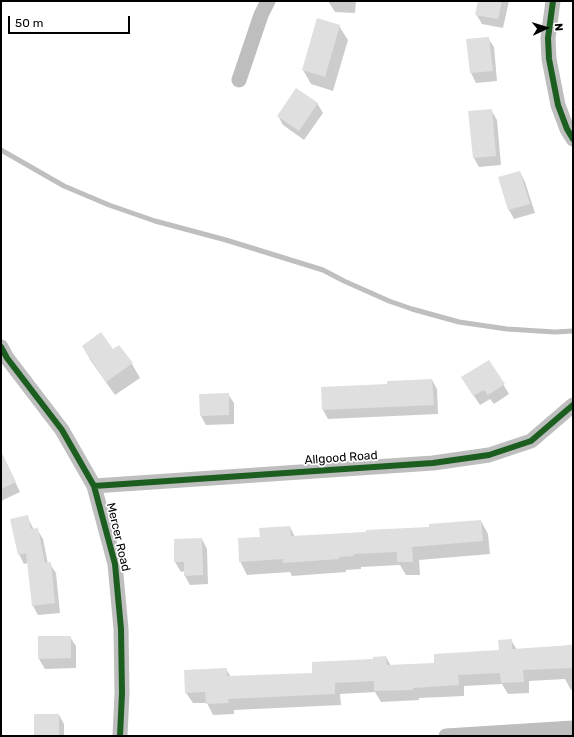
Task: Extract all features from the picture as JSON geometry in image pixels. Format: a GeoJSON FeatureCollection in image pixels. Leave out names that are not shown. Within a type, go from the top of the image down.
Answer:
{"type":"FeatureCollection","features":[{"type":"Feature","properties":{"kind":"street"},"geometry":{"type":"LineString","coordinates":[[239,80],[261,14],[268,1]]}},
{"type":"Feature","properties":{"kind":"street"},"geometry":{"type":"LineString","coordinates":[[553,1],[548,38],[549,59],[558,105],[567,128],[573,138]]}},
{"type":"Feature","properties":{"kind":"street","name":"Mercer Road"},"geometry":{"type":"LineString","coordinates":[[3,356],[62,430],[94,486],[115,564],[122,657],[120,736]]}},
{"type":"Feature","properties":{"kind":"street","name":"Allgood Road"},"geometry":{"type":"LineString","coordinates":[[94,486],[433,463],[489,455],[530,440],[573,405]]}},
{"type":"Feature","properties":{"kind":"street"},"geometry":{"type":"LineString","coordinates":[[446,736],[573,728]]}},
{"type":"Feature","properties":{"kind":"building"},"geometry":{"type":"Polygon","coordinates":[[[478,1],[502,1],[498,19],[475,15],[478,1]]]}},
{"type":"Feature","properties":{"kind":"building"},"geometry":{"type":"Polygon","coordinates":[[[317,18],[340,25],[325,77],[302,70],[317,18]]]}},
{"type":"Feature","properties":{"kind":"building"},"geometry":{"type":"Polygon","coordinates":[[[489,37],[493,71],[470,73],[466,39],[489,37]]]}},
{"type":"Feature","properties":{"kind":"building"},"geometry":{"type":"Polygon","coordinates":[[[296,88],[318,103],[299,131],[277,116],[296,88]]]}},
{"type":"Feature","properties":{"kind":"building"},"geometry":{"type":"Polygon","coordinates":[[[492,109],[496,156],[473,158],[468,111],[492,109]]]}},
{"type":"Feature","properties":{"kind":"building"},"geometry":{"type":"Polygon","coordinates":[[[520,171],[530,204],[508,210],[498,177],[520,171]]]}},
{"type":"Feature","properties":{"kind":"building"},"geometry":{"type":"Polygon","coordinates":[[[101,332],[113,349],[119,345],[133,363],[106,382],[82,346],[101,332]]]}},
{"type":"Feature","properties":{"kind":"building"},"geometry":{"type":"Polygon","coordinates":[[[489,360],[505,384],[488,395],[484,390],[473,396],[461,377],[489,360]]]}},
{"type":"Feature","properties":{"kind":"building"},"geometry":{"type":"Polygon","coordinates":[[[432,379],[434,405],[322,410],[321,387],[387,384],[387,381],[432,379]]]}},
{"type":"Feature","properties":{"kind":"building"},"geometry":{"type":"Polygon","coordinates":[[[229,393],[229,415],[200,416],[199,394],[229,393]]]}},
{"type":"Feature","properties":{"kind":"building"},"geometry":{"type":"Polygon","coordinates":[[[1,451],[16,482],[1,489],[1,451]]]}},
{"type":"Feature","properties":{"kind":"building"},"geometry":{"type":"Polygon","coordinates":[[[28,515],[31,529],[38,528],[45,563],[51,562],[55,603],[32,606],[26,553],[18,555],[10,519],[28,515]]]}},
{"type":"Feature","properties":{"kind":"building"},"geometry":{"type":"Polygon","coordinates":[[[481,520],[483,541],[412,547],[413,562],[397,562],[397,552],[354,554],[354,556],[339,557],[339,559],[283,563],[283,559],[239,562],[238,538],[260,537],[259,528],[290,526],[291,536],[429,527],[429,524],[481,520]]]}},
{"type":"Feature","properties":{"kind":"building"},"geometry":{"type":"Polygon","coordinates":[[[202,538],[203,575],[184,576],[184,562],[174,562],[174,539],[202,538]]]}},
{"type":"Feature","properties":{"kind":"building"},"geometry":{"type":"Polygon","coordinates":[[[38,636],[71,636],[71,658],[38,659],[38,636]]]}},
{"type":"Feature","properties":{"kind":"building"},"geometry":{"type":"Polygon","coordinates":[[[512,639],[512,649],[573,645],[573,668],[523,670],[524,682],[501,683],[500,673],[458,675],[459,685],[413,688],[413,690],[374,691],[374,681],[335,683],[335,694],[228,699],[229,703],[206,704],[205,692],[185,693],[184,670],[227,668],[227,676],[312,673],[312,662],[373,659],[373,657],[386,656],[387,665],[434,663],[434,654],[499,650],[498,640],[512,639]]]}},
{"type":"Feature","properties":{"kind":"building"},"geometry":{"type":"Polygon","coordinates":[[[34,714],[59,714],[59,736],[34,736],[34,714]]]}},
{"type":"Feature","properties":{"kind":"waterway"},"geometry":{"type":"LineString","coordinates":[[1,150],[64,186],[109,205],[155,221],[226,240],[323,270],[389,301],[412,309],[459,322],[507,329],[555,332],[573,331]]}},
{"type":"Feature","properties":{"kind":"cycle path"},"geometry":{"type":"LineString","coordinates":[[553,1],[548,38],[549,59],[558,105],[567,129],[573,139]]}},
{"type":"Feature","properties":{"kind":"cycle path"},"geometry":{"type":"LineString","coordinates":[[1,347],[7,358],[62,430],[94,486],[115,564],[121,629],[122,693],[120,736]]}},
{"type":"Feature","properties":{"kind":"cycle path"},"geometry":{"type":"LineString","coordinates":[[94,486],[433,463],[489,455],[531,441],[573,405]]}}]}
